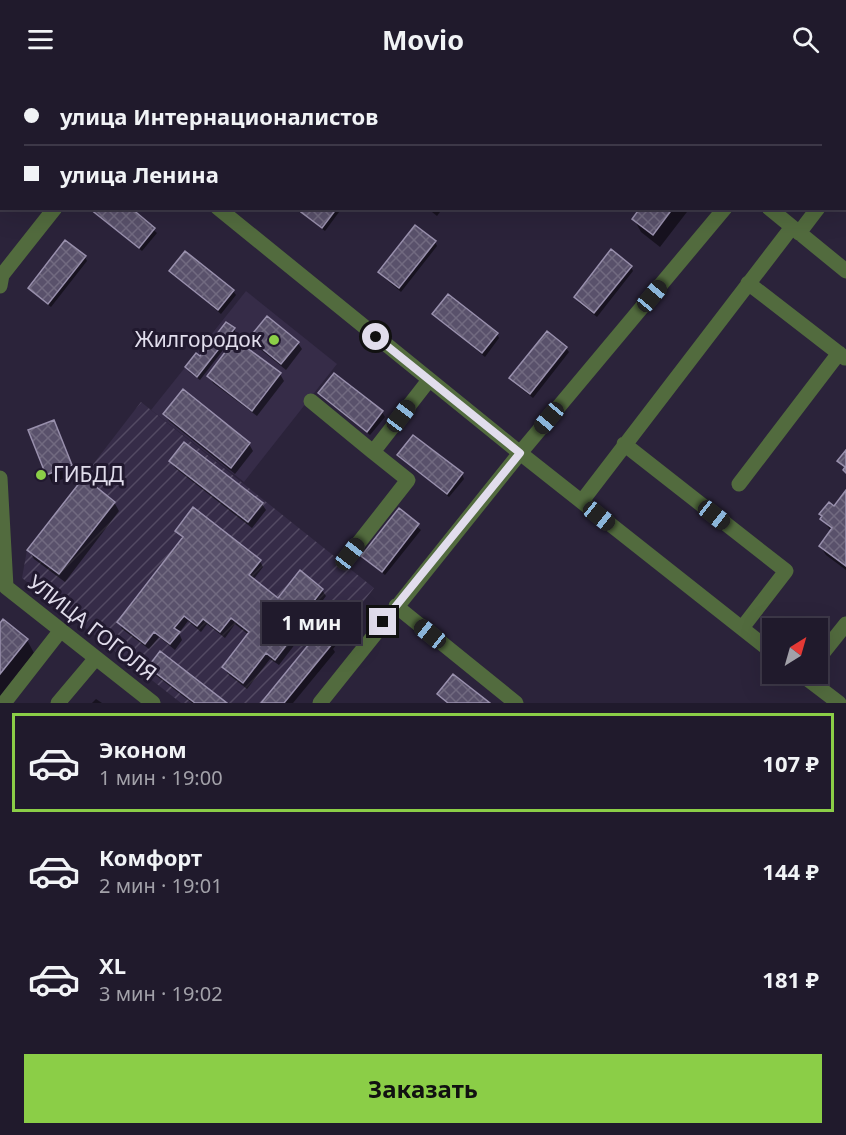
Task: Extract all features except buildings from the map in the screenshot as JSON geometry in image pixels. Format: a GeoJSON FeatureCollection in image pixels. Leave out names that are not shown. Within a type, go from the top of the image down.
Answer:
{"type":"FeatureCollection","features":[{"type":"Feature","properties":{"kind":"street"},"geometry":{"type":"LineString","coordinates":[[0,286],[2,275],[53,210]]}},
{"type":"Feature","properties":{"kind":"street"},"geometry":{"type":"LineString","coordinates":[[220,210],[520,453],[762,644]]}},
{"type":"Feature","properties":{"kind":"street"},"geometry":{"type":"LineString","coordinates":[[320,703],[520,453],[723,210]]}},
{"type":"Feature","properties":{"kind":"street"},"geometry":{"type":"LineString","coordinates":[[771,210],[846,271]]}},
{"type":"Feature","properties":{"kind":"street"},"geometry":{"type":"LineString","coordinates":[[582,501],[748,283],[816,210]]}},
{"type":"Feature","properties":{"kind":"street"},"geometry":{"type":"LineString","coordinates":[[739,484],[842,356],[748,283]]}},
{"type":"Feature","properties":{"kind":"street"},"geometry":{"type":"LineString","coordinates":[[373,452],[429,380]]}},
{"type":"Feature","properties":{"kind":"street"},"geometry":{"type":"LineString","coordinates":[[311,401],[408,480],[350,554]]}},
{"type":"Feature","properties":{"kind":"street"},"geometry":{"type":"LineString","coordinates":[[624,444],[786,571],[742,628]]}},
{"type":"Feature","properties":{"kind":"street","name":"УЛИЦА ГОГОЛЯ"},"geometry":{"type":"LineString","coordinates":[[0,478],[2,564],[6,587],[149,702]]}},
{"type":"Feature","properties":{"kind":"street"},"geometry":{"type":"LineString","coordinates":[[396,606],[516,703]]}},
{"type":"Feature","properties":{"kind":"street"},"geometry":{"type":"LineString","coordinates":[[828,646],[846,624]]}},
{"type":"Feature","properties":{"kind":"street"},"geometry":{"type":"LineString","coordinates":[[4,703],[61,630]]}},
{"type":"Feature","properties":{"kind":"street"},"geometry":{"type":"LineString","coordinates":[[58,703],[96,658]]}},
{"type":"Feature","properties":{"kind":"street"},"geometry":{"type":"LineString","coordinates":[[816,684],[839,703]]}},
{"type":"Feature","properties":{"kind":"shaded area"},"geometry":{"type":"Polygon","coordinates":[[[246,291],[337,364],[244,482],[151,410],[246,291]]]}},
{"type":"Feature","properties":{"kind":"shaded area"},"geometry":{"type":"Polygon","coordinates":[[[141,402],[374,588],[284,703],[181,703],[22,578],[27,550],[141,402]]]}},
{"type":"Feature","properties":{"kind":"place","name":"Жилгородок"},"geometry":{"type":"Point","coordinates":[274,340]}},
{"type":"Feature","properties":{"kind":"place","name":"ГИБДД"},"geometry":{"type":"Point","coordinates":[41,475]}},
{"type":"Feature","properties":{"kind":"route"},"geometry":{"type":"LineString","coordinates":[[376,337],[520,453],[383,622]]}}]}
